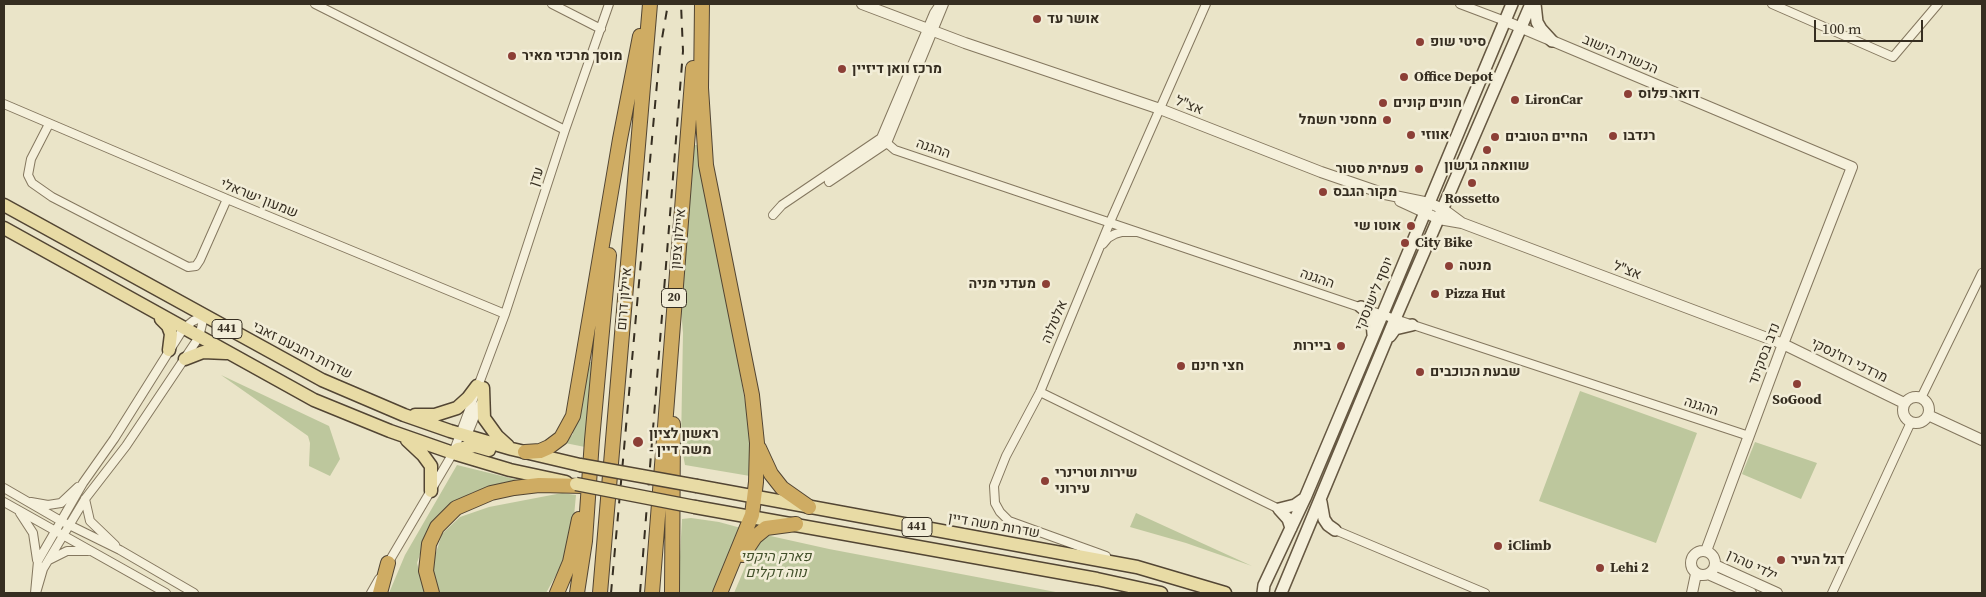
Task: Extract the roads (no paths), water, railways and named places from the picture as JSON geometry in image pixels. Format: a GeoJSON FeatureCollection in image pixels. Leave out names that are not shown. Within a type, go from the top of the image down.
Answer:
{"type":"FeatureCollection","features":[{"type":"Feature","properties":{"kind":"highway"},"geometry":{"type":"LineString","coordinates":[[519,451],[540,451],[549,448],[561,438],[573,416],[620,139],[648,4]]}},
{"type":"Feature","properties":{"kind":"highway","name":"איילון דרום"},"geometry":{"type":"LineString","coordinates":[[600,593],[648,4]]}},
{"type":"Feature","properties":{"kind":"highway"},"geometry":{"type":"LineString","coordinates":[[701,4],[701,88],[706,165],[752,394],[757,444],[752,516],[721,591]]}},
{"type":"Feature","properties":{"kind":"highway","name":"איילון צפון"},"geometry":{"type":"LineString","coordinates":[[652,593],[673,313],[701,4]]}},
{"type":"Feature","properties":{"kind":"highway"},"geometry":{"type":"LineString","coordinates":[[577,593],[585,541],[592,440],[620,139]]}},
{"type":"Feature","properties":{"kind":"highway"},"geometry":{"type":"LineString","coordinates":[[672,593],[673,313]]}},
{"type":"Feature","properties":{"kind":"highway"},"geometry":{"type":"LineString","coordinates":[[557,593],[573,553],[592,440]]}},
{"type":"Feature","properties":{"kind":"highway"},"geometry":{"type":"LineString","coordinates":[[757,444],[771,474],[782,488],[808,507]]}},
{"type":"Feature","properties":{"kind":"highway"},"geometry":{"type":"LineString","coordinates":[[432,593],[426,571],[429,544],[437,527],[456,508],[478,498],[508,489],[539,485],[578,485]]}},
{"type":"Feature","properties":{"kind":"highway"},"geometry":{"type":"LineString","coordinates":[[721,591],[750,543],[760,532],[766,528],[796,524]]}},
{"type":"Feature","properties":{"kind":"highway"},"geometry":{"type":"LineString","coordinates":[[380,593],[388,563]]}},
{"type":"Feature","properties":{"kind":"main road","name":"יוסף לישנסקי"},"geometry":{"type":"LineString","coordinates":[[1263,593],[1264,585],[1305,498],[1383,315],[1501,23],[1512,4]]}},
{"type":"Feature","properties":{"kind":"main road","name":"יוסף לישנסקי"},"geometry":{"type":"LineString","coordinates":[[1282,593],[1395,319],[1533,4]]}},
{"type":"Feature","properties":{"kind":"main road"},"geometry":{"type":"LineString","coordinates":[[1533,4],[1537,22],[1552,41]]}},
{"type":"Feature","properties":{"kind":"main road","name":"שדרות רחבעם זאבי"},"geometry":{"type":"LineString","coordinates":[[4,205],[322,380],[404,415],[463,435],[519,451],[580,465]]}},
{"type":"Feature","properties":{"kind":"main road","name":"441"},"geometry":{"type":"LineString","coordinates":[[4,228],[199,338],[314,400],[404,436],[453,453],[510,470],[578,485],[1097,579],[1161,593]]}},
{"type":"Feature","properties":{"kind":"main road"},"geometry":{"type":"LineString","coordinates":[[1361,307],[1369,313],[1373,337]]}},
{"type":"Feature","properties":{"kind":"main road"},"geometry":{"type":"LineString","coordinates":[[158,315],[168,326],[171,334],[170,350]]}},
{"type":"Feature","properties":{"kind":"main road"},"geometry":{"type":"LineString","coordinates":[[1387,339],[1395,329],[1412,325]]}},
{"type":"Feature","properties":{"kind":"main road"},"geometry":{"type":"LineString","coordinates":[[184,359],[202,352],[228,353]]}},
{"type":"Feature","properties":{"kind":"main road"},"geometry":{"type":"LineString","coordinates":[[480,387],[484,418],[497,436],[519,451]]}},
{"type":"Feature","properties":{"kind":"main road"},"geometry":{"type":"LineString","coordinates":[[404,415],[435,415],[457,408],[480,387]]}},
{"type":"Feature","properties":{"kind":"main road"},"geometry":{"type":"LineString","coordinates":[[404,436],[431,466],[431,491]]}},
{"type":"Feature","properties":{"kind":"main road","name":"441"},"geometry":{"type":"LineString","coordinates":[[453,453],[458,449],[475,446],[542,464],[580,465]]}},
{"type":"Feature","properties":{"kind":"main road","name":"שדרות משה דיין"},"geometry":{"type":"LineString","coordinates":[[580,465],[1137,567],[1225,593]]}},
{"type":"Feature","properties":{"kind":"main road"},"geometry":{"type":"LineString","coordinates":[[1291,528],[1288,519],[1279,509],[1295,505],[1305,498]]}},
{"type":"Feature","properties":{"kind":"main road"},"geometry":{"type":"LineString","coordinates":[[1321,501],[1324,519],[1335,530]]}},
{"type":"Feature","properties":{"kind":"main road"},"geometry":{"type":"LineString","coordinates":[[1306,536],[1324,528],[1335,530]]}},
{"type":"Feature","properties":{"kind":"street"},"geometry":{"type":"LineString","coordinates":[[315,4],[565,130]]}},
{"type":"Feature","properties":{"kind":"street"},"geometry":{"type":"LineString","coordinates":[[552,4],[601,29]]}},
{"type":"Feature","properties":{"kind":"street","name":"עדן"},"geometry":{"type":"LineString","coordinates":[[371,593],[463,435],[609,4]]}},
{"type":"Feature","properties":{"kind":"street","name":"אצ\"ל"},"geometry":{"type":"LineString","coordinates":[[862,4],[932,27]]}},
{"type":"Feature","properties":{"kind":"street","name":"אצ\"ל"},"geometry":{"type":"LineString","coordinates":[[880,4],[981,47],[1160,109],[1255,148],[1427,208],[1462,223],[1783,344]]}},
{"type":"Feature","properties":{"kind":"street"},"geometry":{"type":"LineString","coordinates":[[773,215],[782,205],[827,180],[884,141],[940,4]]}},
{"type":"Feature","properties":{"kind":"street"},"geometry":{"type":"LineString","coordinates":[[932,27],[944,4]]}},
{"type":"Feature","properties":{"kind":"street","name":"אלטלנה"},"geometry":{"type":"LineString","coordinates":[[1137,567],[1009,521],[1000,512],[995,503],[996,478],[1040,392],[1110,222],[1206,4]]}},
{"type":"Feature","properties":{"kind":"street","name":"הכשרת הישוב"},"geometry":{"type":"LineString","coordinates":[[1460,4],[1501,23],[1521,28],[1852,167]]}},
{"type":"Feature","properties":{"kind":"street"},"geometry":{"type":"LineString","coordinates":[[1772,4],[1893,57],[1938,4]]}},
{"type":"Feature","properties":{"kind":"street","name":"שמעון ישראלי"},"geometry":{"type":"LineString","coordinates":[[4,104],[227,200],[505,314]]}},
{"type":"Feature","properties":{"kind":"street"},"geometry":{"type":"LineString","coordinates":[[49,124],[31,159],[28,175],[32,183],[52,197],[188,267],[196,266],[200,260],[227,200]]}},
{"type":"Feature","properties":{"kind":"street","name":"ההגנה"},"geometry":{"type":"LineString","coordinates":[[884,141],[895,150],[1412,325],[1749,436]]}},
{"type":"Feature","properties":{"kind":"street","name":"נדב בסקינד"},"geometry":{"type":"LineString","coordinates":[[1706,551],[1776,361],[1852,167]]}},
{"type":"Feature","properties":{"kind":"street"},"geometry":{"type":"LineString","coordinates":[[1099,250],[1108,238],[1115,234],[1122,232],[1142,233]]}},
{"type":"Feature","properties":{"kind":"street"},"geometry":{"type":"LineString","coordinates":[[1921,398],[1982,273]]}},
{"type":"Feature","properties":{"kind":"street"},"geometry":{"type":"LineString","coordinates":[[35,593],[59,533],[61,520],[83,482],[114,439],[183,329],[192,321],[204,316]]}},
{"type":"Feature","properties":{"kind":"street"},"geometry":{"type":"LineString","coordinates":[[38,561],[59,533],[70,525],[85,499],[126,446],[199,338],[204,316]]}},
{"type":"Feature","properties":{"kind":"street","name":"מרדכי רוז'נסקי"},"geometry":{"type":"LineString","coordinates":[[1783,344],[1904,403]]}},
{"type":"Feature","properties":{"kind":"street"},"geometry":{"type":"LineString","coordinates":[[1776,361],[1782,355],[1796,351]]}},
{"type":"Feature","properties":{"kind":"street"},"geometry":{"type":"LineString","coordinates":[[1040,392],[1279,509]]}},
{"type":"Feature","properties":{"kind":"street"},"geometry":{"type":"LineString","coordinates":[[1910,398],[1921,398],[1929,406],[1928,415],[1922,422],[1911,422],[1904,416],[1904,403],[1910,398]]}},
{"type":"Feature","properties":{"kind":"street"},"geometry":{"type":"LineString","coordinates":[[1928,415],[1982,440]]}},
{"type":"Feature","properties":{"kind":"street"},"geometry":{"type":"LineString","coordinates":[[1832,593],[1911,422]]}},
{"type":"Feature","properties":{"kind":"street"},"geometry":{"type":"LineString","coordinates":[[23,500],[48,505],[61,503],[83,482]]}},
{"type":"Feature","properties":{"kind":"street"},"geometry":{"type":"LineString","coordinates":[[4,488],[23,500],[120,550],[194,593]]}},
{"type":"Feature","properties":{"kind":"street"},"geometry":{"type":"LineString","coordinates":[[85,499],[90,521],[120,550]]}},
{"type":"Feature","properties":{"kind":"street"},"geometry":{"type":"LineString","coordinates":[[4,502],[166,593]]}},
{"type":"Feature","properties":{"kind":"street"},"geometry":{"type":"LineString","coordinates":[[19,511],[32,534],[38,561],[35,593]]}},
{"type":"Feature","properties":{"kind":"street"},"geometry":{"type":"LineString","coordinates":[[1335,530],[1485,593]]}},
{"type":"Feature","properties":{"kind":"street"},"geometry":{"type":"LineString","coordinates":[[47,561],[67,551],[91,551]]}},
{"type":"Feature","properties":{"kind":"street"},"geometry":{"type":"LineString","coordinates":[[1692,593],[1703,574],[1715,565],[1713,557],[1706,551],[1695,553],[1691,560],[1691,568],[1703,574]]}},
{"type":"Feature","properties":{"kind":"street","name":"ילדי טהרן"},"geometry":{"type":"LineString","coordinates":[[1715,565],[1777,593]]}},
{"type":"Feature","properties":{"kind":"street"},"geometry":{"type":"LineString","coordinates":[[1698,593],[1703,574]]}},
{"type":"Feature","properties":{"kind":"street","name":"ילדי טהרן"},"geometry":{"type":"LineString","coordinates":[[1703,574],[1751,593]]}},
{"type":"Feature","properties":{"kind":"railway"},"geometry":{"type":"LineString","coordinates":[[611,593],[660,50],[668,4]]}},
{"type":"Feature","properties":{"kind":"railway"},"geometry":{"type":"LineString","coordinates":[[640,593],[683,51],[681,4]]}},
{"type":"Feature","properties":{"kind":"place","name":"אושר עד"},"geometry":{"type":"Point","coordinates":[1037,19]}},
{"type":"Feature","properties":{"kind":"place","name":"סיטי שופ"},"geometry":{"type":"Point","coordinates":[1420,42]}},
{"type":"Feature","properties":{"kind":"place","name":"מוסך מרכזי מאיר"},"geometry":{"type":"Point","coordinates":[512,56]}},
{"type":"Feature","properties":{"kind":"place","name":"מרכז וואן דיזיין"},"geometry":{"type":"Point","coordinates":[842,69]}},
{"type":"Feature","properties":{"kind":"place","name":"Office Depot"},"geometry":{"type":"Point","coordinates":[1404,77]}},
{"type":"Feature","properties":{"kind":"place","name":"דואר פלוס"},"geometry":{"type":"Point","coordinates":[1628,94]}},
{"type":"Feature","properties":{"kind":"place","name":"LironCar"},"geometry":{"type":"Point","coordinates":[1515,100]}},
{"type":"Feature","properties":{"kind":"place","name":"חונים קונים"},"geometry":{"type":"Point","coordinates":[1383,103]}},
{"type":"Feature","properties":{"kind":"place","name":"מחסני חשמל"},"geometry":{"type":"Point","coordinates":[1387,120]}},
{"type":"Feature","properties":{"kind":"place","name":"אווזי"},"geometry":{"type":"Point","coordinates":[1411,135]}},
{"type":"Feature","properties":{"kind":"place","name":"רנדבו"},"geometry":{"type":"Point","coordinates":[1613,136]}},
{"type":"Feature","properties":{"kind":"place","name":"החיים הטובים"},"geometry":{"type":"Point","coordinates":[1495,137]}},
{"type":"Feature","properties":{"kind":"place","name":"שוואמה גרשון"},"geometry":{"type":"Point","coordinates":[1487,150]}},
{"type":"Feature","properties":{"kind":"place","name":"פעמית סטור"},"geometry":{"type":"Point","coordinates":[1419,169]}},
{"type":"Feature","properties":{"kind":"place","name":"Rossetto"},"geometry":{"type":"Point","coordinates":[1472,183]}},
{"type":"Feature","properties":{"kind":"place","name":"מקור הגבס"},"geometry":{"type":"Point","coordinates":[1323,192]}},
{"type":"Feature","properties":{"kind":"place","name":"אוטו שי"},"geometry":{"type":"Point","coordinates":[1411,226]}},
{"type":"Feature","properties":{"kind":"place","name":"City Bike"},"geometry":{"type":"Point","coordinates":[1405,243]}},
{"type":"Feature","properties":{"kind":"place","name":"מנטה"},"geometry":{"type":"Point","coordinates":[1449,266]}},
{"type":"Feature","properties":{"kind":"place","name":"מעדני מניה"},"geometry":{"type":"Point","coordinates":[1046,284]}},
{"type":"Feature","properties":{"kind":"place","name":"Pizza Hut"},"geometry":{"type":"Point","coordinates":[1435,294]}},
{"type":"Feature","properties":{"kind":"place","name":"ביירות"},"geometry":{"type":"Point","coordinates":[1341,346]}},
{"type":"Feature","properties":{"kind":"place","name":"חצי חינם"},"geometry":{"type":"Point","coordinates":[1181,366]}},
{"type":"Feature","properties":{"kind":"place","name":"שבעת הכוכבים"},"geometry":{"type":"Point","coordinates":[1420,372]}},
{"type":"Feature","properties":{"kind":"place","name":"SoGood"},"geometry":{"type":"Point","coordinates":[1797,384]}},
{"type":"Feature","properties":{"kind":"place","name":"ראשון לציון - משה דיין"},"geometry":{"type":"Point","coordinates":[638,442]}},
{"type":"Feature","properties":{"kind":"place","name":"שירות וטרינרי עירוני"},"geometry":{"type":"Point","coordinates":[1045,481]}},
{"type":"Feature","properties":{"kind":"place","name":"iClimb"},"geometry":{"type":"Point","coordinates":[1498,546]}},
{"type":"Feature","properties":{"kind":"place","name":"דגל העיר"},"geometry":{"type":"Point","coordinates":[1781,560]}},
{"type":"Feature","properties":{"kind":"place","name":"Lehi 2"},"geometry":{"type":"Point","coordinates":[1600,568]}},
{"type":"Feature","properties":{"kind":"park label","name":"פארק היקפי נווה דקלים"},"geometry":{"type":"Point","coordinates":[776,566]}}]}
